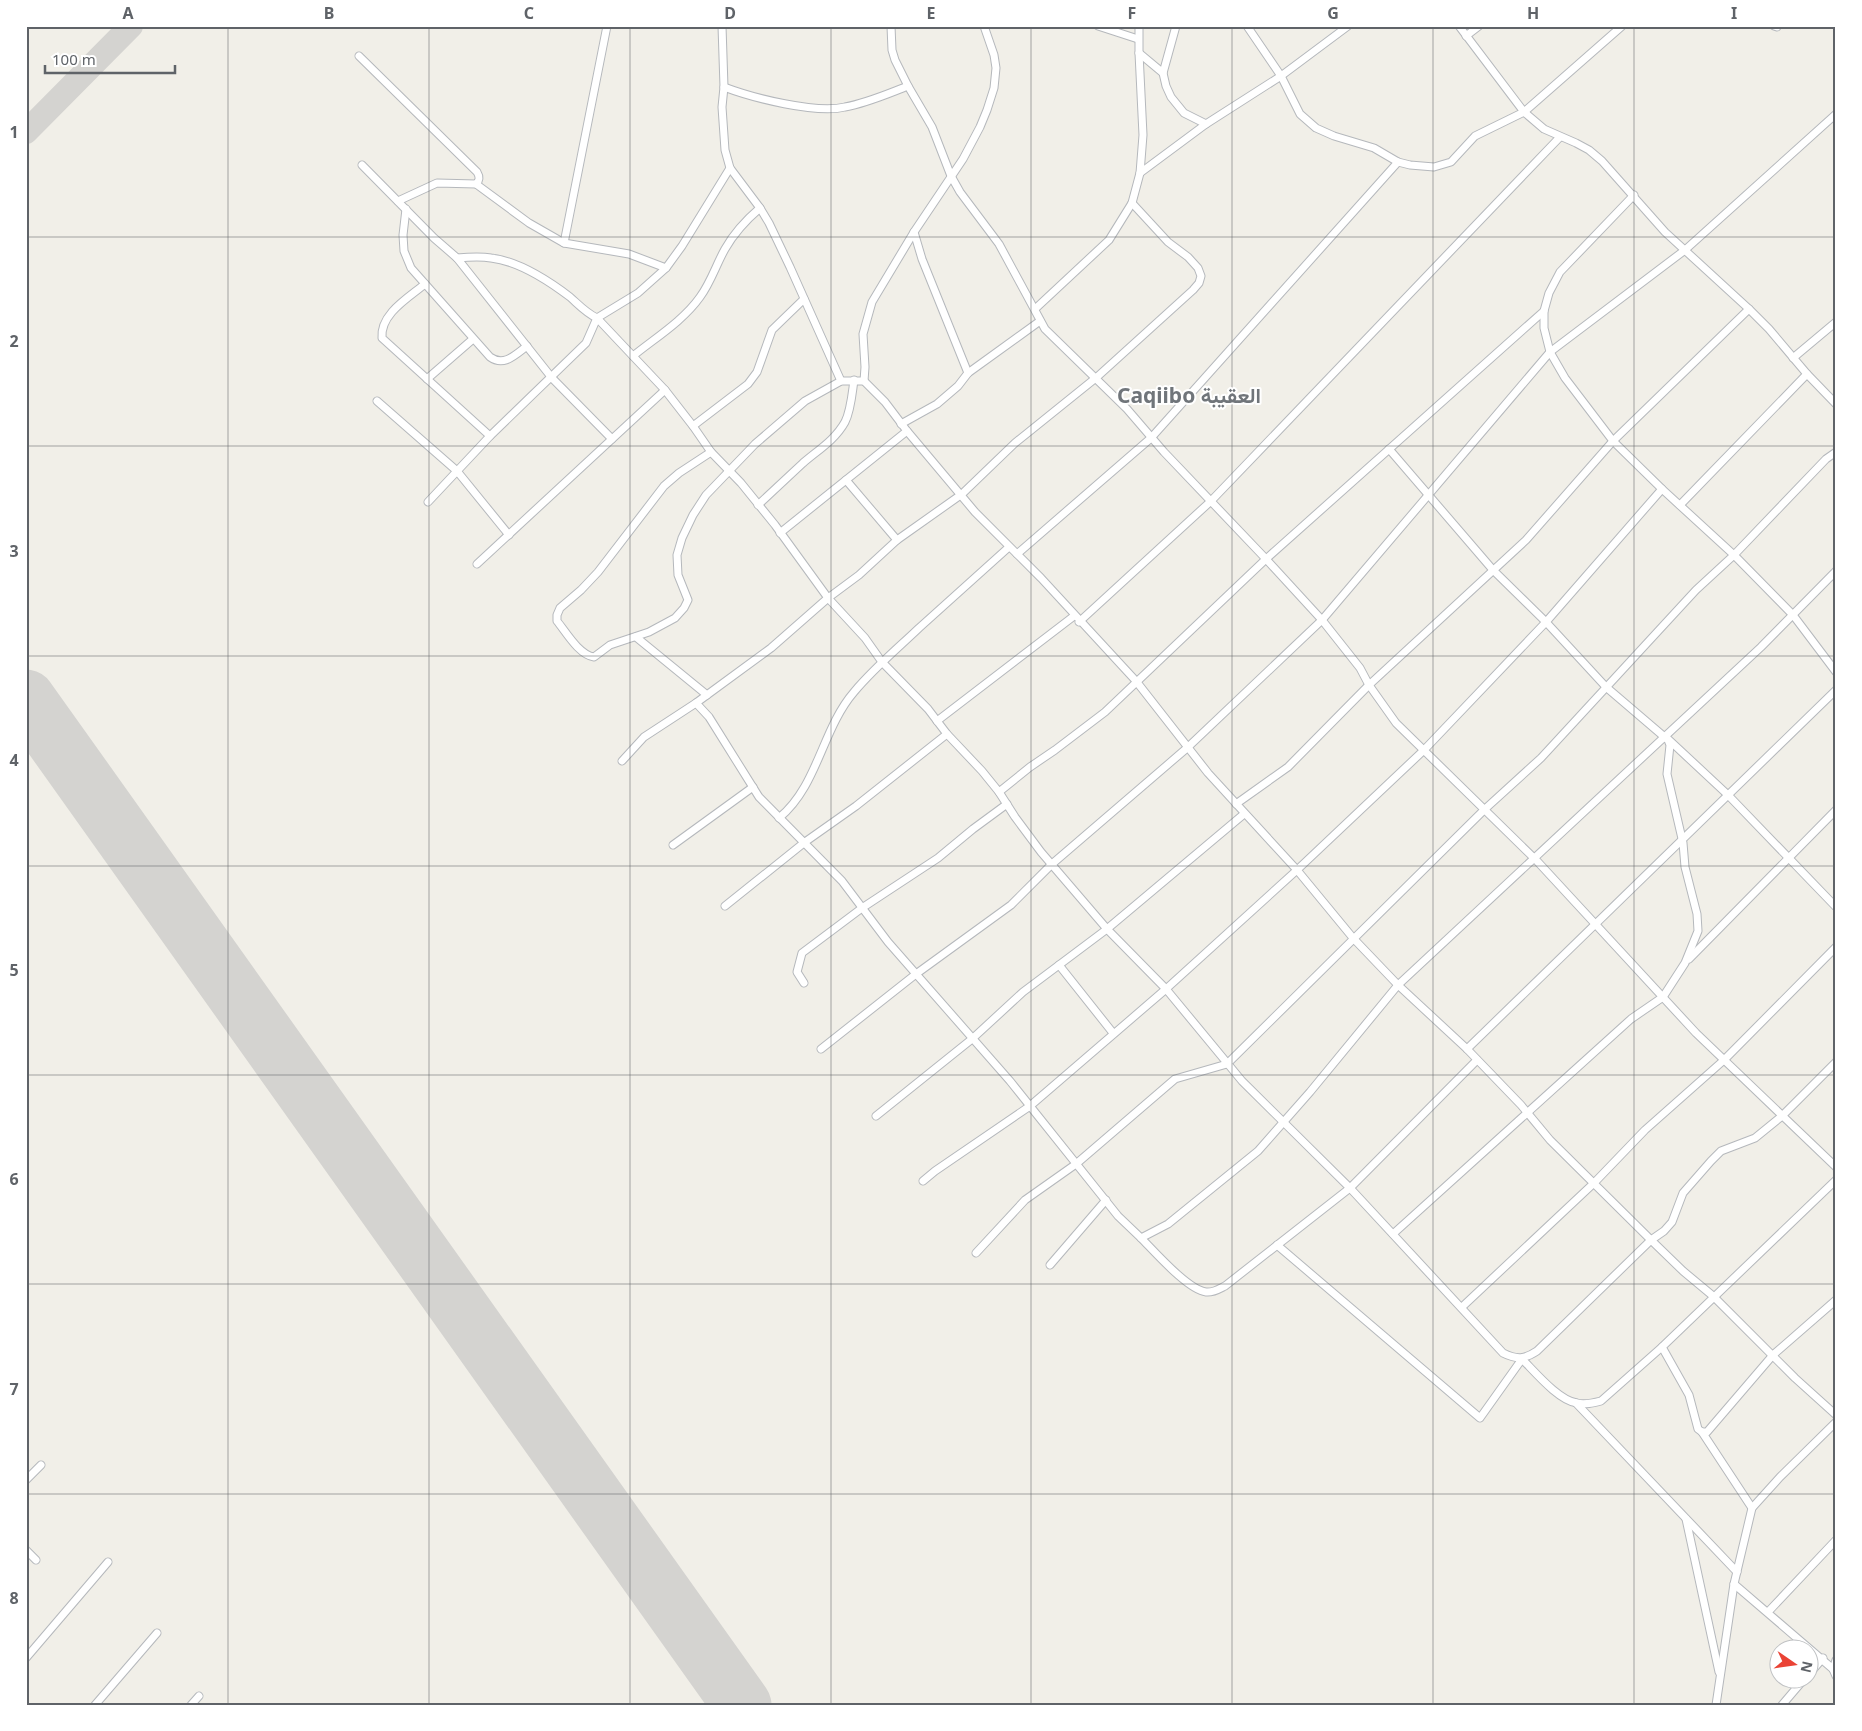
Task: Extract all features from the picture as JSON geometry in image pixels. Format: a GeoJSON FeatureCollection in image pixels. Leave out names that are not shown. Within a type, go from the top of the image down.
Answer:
{"type":"FeatureCollection","features":[{"type":"Feature","properties":{"kind":"street"},"geometry":{"type":"LineString","coordinates":[[564,243],[607,26]]}},
{"type":"Feature","properties":{"kind":"street"},"geometry":{"type":"LineString","coordinates":[[722,26],[724,87],[722,107],[725,150],[730,168],[760,208],[790,267],[841,381]]}},
{"type":"Feature","properties":{"kind":"street"},"geometry":{"type":"LineString","coordinates":[[891,26],[892,50],[908,86],[932,127],[951,176],[960,192],[999,244],[1040,321],[1053,338],[1127,408],[1151,438],[1322,620],[1360,668],[1369,685],[1396,723],[1534,858],[1696,1033],[1836,1167]]}},
{"type":"Feature","properties":{"kind":"street"},"geometry":{"type":"LineString","coordinates":[[864,381],[863,334],[868,312],[876,294],[914,232],[963,159],[980,127],[994,88],[996,68],[984,26]]}},
{"type":"Feature","properties":{"kind":"street"},"geometry":{"type":"LineString","coordinates":[[1098,26],[1138,39]]}},
{"type":"Feature","properties":{"kind":"street"},"geometry":{"type":"LineString","coordinates":[[1035,310],[1109,240],[1132,204],[1140,173],[1143,135],[1139,26]]}},
{"type":"Feature","properties":{"kind":"street"},"geometry":{"type":"LineString","coordinates":[[1163,73],[1176,26]]}},
{"type":"Feature","properties":{"kind":"street"},"geometry":{"type":"LineString","coordinates":[[1247,26],[1281,76],[1300,114],[1316,128],[1334,136],[1374,148],[1398,162],[1422,166],[1442,166],[1451,162],[1475,136],[1524,112],[1622,26]]}},
{"type":"Feature","properties":{"kind":"street"},"geometry":{"type":"LineString","coordinates":[[1140,173],[1206,124],[1281,76],[1348,26]]}},
{"type":"Feature","properties":{"kind":"street"},"geometry":{"type":"LineString","coordinates":[[1458,26],[1524,112],[1544,129],[1589,150],[1602,161],[1665,232],[1769,329],[1806,374],[1836,404]]}},
{"type":"Feature","properties":{"kind":"street"},"geometry":{"type":"LineString","coordinates":[[1466,36],[1478,26]]}},
{"type":"Feature","properties":{"kind":"street"},"geometry":{"type":"LineString","coordinates":[[1139,53],[1163,73],[1169,92],[1178,107],[1189,116],[1206,124]]}},
{"type":"Feature","properties":{"kind":"street"},"geometry":{"type":"LineString","coordinates":[[359,56],[477,172],[480,176],[476,184]]}},
{"type":"Feature","properties":{"kind":"street"},"geometry":{"type":"LineString","coordinates":[[724,87],[797,106],[822,109],[843,108],[862,103],[908,86]]}},
{"type":"Feature","properties":{"kind":"street"},"geometry":{"type":"LineString","coordinates":[[821,1049],[916,974],[1011,905],[1052,864],[1187,748],[1322,620],[1550,352],[1685,250],[1836,114]]}},
{"type":"Feature","properties":{"kind":"street"},"geometry":{"type":"LineString","coordinates":[[1079,622],[1211,501],[1560,137]]}},
{"type":"Feature","properties":{"kind":"street"},"geometry":{"type":"LineString","coordinates":[[1017,554],[1151,438],[1398,162]]}},
{"type":"Feature","properties":{"kind":"street"},"geometry":{"type":"LineString","coordinates":[[362,165],[457,258],[552,378],[612,440]]}},
{"type":"Feature","properties":{"kind":"street"},"geometry":{"type":"LineString","coordinates":[[428,502],[490,436],[586,344],[597,318],[638,293],[666,268],[682,246],[730,168]]}},
{"type":"Feature","properties":{"kind":"street"},"geometry":{"type":"LineString","coordinates":[[398,202],[437,183],[476,184],[529,223],[564,243],[630,254],[666,268]]}},
{"type":"Feature","properties":{"kind":"street"},"geometry":{"type":"LineString","coordinates":[[1634,195],[1560,272],[1549,293],[1544,311],[1544,328],[1550,352],[1565,378],[1614,441],[1662,489],[1734,555],[1792,615],[1836,672]]}},
{"type":"Feature","properties":{"kind":"street"},"geometry":{"type":"LineString","coordinates":[[622,760],[644,737],[696,703],[786,637],[828,598],[897,540],[962,494],[1015,443],[1097,378],[1182,302],[1199,283],[1201,276],[1198,268],[1168,242],[1132,204]]}},
{"type":"Feature","properties":{"kind":"street"},"geometry":{"type":"LineString","coordinates":[[632,356],[681,317],[698,300],[708,286],[726,249],[746,220],[760,208]]}},
{"type":"Feature","properties":{"kind":"street"},"geometry":{"type":"LineString","coordinates":[[406,210],[402,235],[404,251],[411,268],[473,339],[496,361],[505,361],[527,346]]}},
{"type":"Feature","properties":{"kind":"street"},"geometry":{"type":"LineString","coordinates":[[914,232],[922,259],[968,373]]}},
{"type":"Feature","properties":{"kind":"street"},"geometry":{"type":"LineString","coordinates":[[457,258],[476,256],[494,258],[519,267],[548,282],[572,299],[585,312],[597,318],[665,390],[711,452],[780,532],[828,598],[865,638],[882,662],[982,771],[1052,864],[1107,929],[1166,989],[1226,1064],[1350,1188],[1503,1353],[1522,1359],[1563,1398],[1576,1403],[1588,1404],[1601,1401],[1662,1347],[1836,1180]]}},
{"type":"Feature","properties":{"kind":"street"},"geometry":{"type":"LineString","coordinates":[[425,284],[387,317],[382,328],[382,338],[490,436]]}},
{"type":"Feature","properties":{"kind":"street"},"geometry":{"type":"LineString","coordinates":[[693,426],[748,384],[757,372],[772,330],[804,299]]}},
{"type":"Feature","properties":{"kind":"street"},"geometry":{"type":"LineString","coordinates":[[1236,804],[1288,767],[1369,685],[1526,540],[1614,441],[1749,309]]}},
{"type":"Feature","properties":{"kind":"street"},"geometry":{"type":"LineString","coordinates":[[999,792],[1030,766],[1105,712],[1266,559],[1544,311]]}},
{"type":"Feature","properties":{"kind":"street"},"geometry":{"type":"LineString","coordinates":[[901,424],[937,404],[958,386],[968,373],[1040,321]]}},
{"type":"Feature","properties":{"kind":"street"},"geometry":{"type":"LineString","coordinates":[[1793,358],[1836,322]]}},
{"type":"Feature","properties":{"kind":"street"},"geometry":{"type":"LineString","coordinates":[[427,379],[473,339]]}},
{"type":"Feature","properties":{"kind":"street"},"geometry":{"type":"LineString","coordinates":[[1680,505],[1806,374]]}},
{"type":"Feature","properties":{"kind":"street"},"geometry":{"type":"LineString","coordinates":[[758,505],[805,461],[829,442],[840,429],[846,420],[854,380]]}},
{"type":"Feature","properties":{"kind":"street"},"geometry":{"type":"LineString","coordinates":[[711,452],[679,473],[664,486],[598,572],[577,594],[560,608],[557,621],[588,656],[594,657],[610,645],[649,632],[675,618],[688,600],[678,575],[677,555],[682,538],[706,495],[756,444],[797,407],[841,381],[864,381],[885,402],[907,432],[976,512],[1136,681],[1187,748],[1244,814],[1297,870],[1353,938],[1398,985],[1477,1060],[1550,1140],[1651,1240],[1683,1271],[1713,1296],[1836,1415]]}},
{"type":"Feature","properties":{"kind":"street"},"geometry":{"type":"LineString","coordinates":[[477,564],[665,390]]}},
{"type":"Feature","properties":{"kind":"street"},"geometry":{"type":"LineString","coordinates":[[377,401],[457,471],[509,535]]}},
{"type":"Feature","properties":{"kind":"street"},"geometry":{"type":"LineString","coordinates":[[780,532],[907,432]]}},
{"type":"Feature","properties":{"kind":"street"},"geometry":{"type":"LineString","coordinates":[[1389,449],[1493,570],[1546,622],[1606,687],[1665,736],[1728,795],[1836,907]]}},
{"type":"Feature","properties":{"kind":"street"},"geometry":{"type":"LineString","coordinates":[[976,1252],[1025,1200],[1076,1164],[1175,1079],[1226,1064],[1485,809],[1541,758],[1696,590],[1734,555],[1826,459],[1836,452]]}},
{"type":"Feature","properties":{"kind":"street"},"geometry":{"type":"LineString","coordinates":[[846,480],[897,540]]}},
{"type":"Feature","properties":{"kind":"street"},"geometry":{"type":"LineString","coordinates":[[923,1181],[1030,1106],[1166,989],[1297,870],[1424,750],[1546,622],[1662,489]]}},
{"type":"Feature","properties":{"kind":"street"},"geometry":{"type":"LineString","coordinates":[[779,818],[795,801],[803,788],[821,754],[837,715],[854,692],[882,662],[1010,547]]}},
{"type":"Feature","properties":{"kind":"street"},"geometry":{"type":"LineString","coordinates":[[1140,1238],[1163,1227],[1192,1206],[1258,1151],[1398,985],[1761,647],[1836,570]]}},
{"type":"Feature","properties":{"kind":"street"},"geometry":{"type":"LineString","coordinates":[[937,720],[1074,616]]}},
{"type":"Feature","properties":{"kind":"street"},"geometry":{"type":"LineString","coordinates":[[636,637],[707,695]]}},
{"type":"Feature","properties":{"kind":"street"},"geometry":{"type":"LineString","coordinates":[[1466,1049],[1836,690]]}},
{"type":"Feature","properties":{"kind":"street"},"geometry":{"type":"LineString","coordinates":[[696,703],[709,717],[759,797],[842,881],[888,942],[1030,1106],[1118,1216],[1180,1276],[1200,1291],[1208,1292],[1225,1286],[1350,1188],[1477,1060]]}},
{"type":"Feature","properties":{"kind":"street"},"geometry":{"type":"LineString","coordinates":[[725,906],[804,842],[856,806],[947,734]]}},
{"type":"Feature","properties":{"kind":"street"},"geometry":{"type":"LineString","coordinates":[[1393,1234],[1631,1019],[1663,997],[1685,963],[1698,931],[1697,914],[1685,867],[1682,839],[1668,774],[1670,745],[1665,736]]}},
{"type":"Feature","properties":{"kind":"street"},"geometry":{"type":"LineString","coordinates":[[673,845],[753,788]]}},
{"type":"Feature","properties":{"kind":"street"},"geometry":{"type":"LineString","coordinates":[[804,983],[797,972],[802,953],[862,908],[938,858],[1007,804]]}},
{"type":"Feature","properties":{"kind":"street"},"geometry":{"type":"LineString","coordinates":[[1685,963],[1836,810]]}},
{"type":"Feature","properties":{"kind":"street"},"geometry":{"type":"LineString","coordinates":[[876,1116],[972,1039],[1023,992],[1107,929],[1244,814]]}},
{"type":"Feature","properties":{"kind":"street"},"geometry":{"type":"LineString","coordinates":[[1462,1307],[1594,1183],[1645,1130],[1724,1060],[1836,947]]}},
{"type":"Feature","properties":{"kind":"street"},"geometry":{"type":"LineString","coordinates":[[1059,965],[1113,1033]]}},
{"type":"Feature","properties":{"kind":"street"},"geometry":{"type":"LineString","coordinates":[[1277,1245],[1480,1418],[1522,1359],[1538,1351],[1651,1240],[1664,1231],[1672,1222],[1683,1193],[1711,1161],[1721,1151],[1756,1138],[1782,1116],[1836,1062]]}},
{"type":"Feature","properties":{"kind":"street"},"geometry":{"type":"LineString","coordinates":[[1050,1265],[1106,1200]]}},
{"type":"Feature","properties":{"kind":"street"},"geometry":{"type":"LineString","coordinates":[[1702,1432],[1707,1432],[1773,1354],[1836,1300]]}},
{"type":"Feature","properties":{"kind":"street"},"geometry":{"type":"LineString","coordinates":[[1662,1347],[1689,1395],[1698,1429],[1702,1432],[1752,1508]]}},
{"type":"Feature","properties":{"kind":"street"},"geometry":{"type":"LineString","coordinates":[[1576,1403],[1737,1572]]}},
{"type":"Feature","properties":{"kind":"street"},"geometry":{"type":"LineString","coordinates":[[1716,1705],[1734,1584],[1752,1508],[1780,1477],[1836,1422]]}},
{"type":"Feature","properties":{"kind":"street"},"geometry":{"type":"LineString","coordinates":[[26,1480],[41,1465]]}},
{"type":"Feature","properties":{"kind":"street"},"geometry":{"type":"LineString","coordinates":[[1686,1519],[1720,1677]]}},
{"type":"Feature","properties":{"kind":"street"},"geometry":{"type":"LineString","coordinates":[[1768,1612],[1836,1540]]}},
{"type":"Feature","properties":{"kind":"street"},"geometry":{"type":"LineString","coordinates":[[26,1550],[36,1560]]}},
{"type":"Feature","properties":{"kind":"street"},"geometry":{"type":"LineString","coordinates":[[26,1658],[108,1562]]}},
{"type":"Feature","properties":{"kind":"street"},"geometry":{"type":"LineString","coordinates":[[1734,1584],[1823,1658],[1835,1672]]}},
{"type":"Feature","properties":{"kind":"street"},"geometry":{"type":"LineString","coordinates":[[95,1705],[157,1633]]}},
{"type":"Feature","properties":{"kind":"street"},"geometry":{"type":"LineString","coordinates":[[1820,1661],[1823,1658]]}},
{"type":"Feature","properties":{"kind":"street"},"geometry":{"type":"LineString","coordinates":[[1835,1672],[1836,1660]]}},
{"type":"Feature","properties":{"kind":"street"},"geometry":{"type":"LineString","coordinates":[[1782,1705],[1796,1688]]}},
{"type":"Feature","properties":{"kind":"street"},"geometry":{"type":"LineString","coordinates":[[191,1705],[199,1696]]}},
{"type":"Feature","properties":{"kind":"taxiway"},"geometry":{"type":"LineString","coordinates":[[26,132],[131,26]]}},
{"type":"Feature","properties":{"kind":"runway"},"geometry":{"type":"LineString","coordinates":[[26,699],[742,1705]]}},
{"type":"Feature","properties":{"kind":"district","name":"Caqiibo العقيبة"},"geometry":{"type":"Point","coordinates":[1189,396]}}]}
